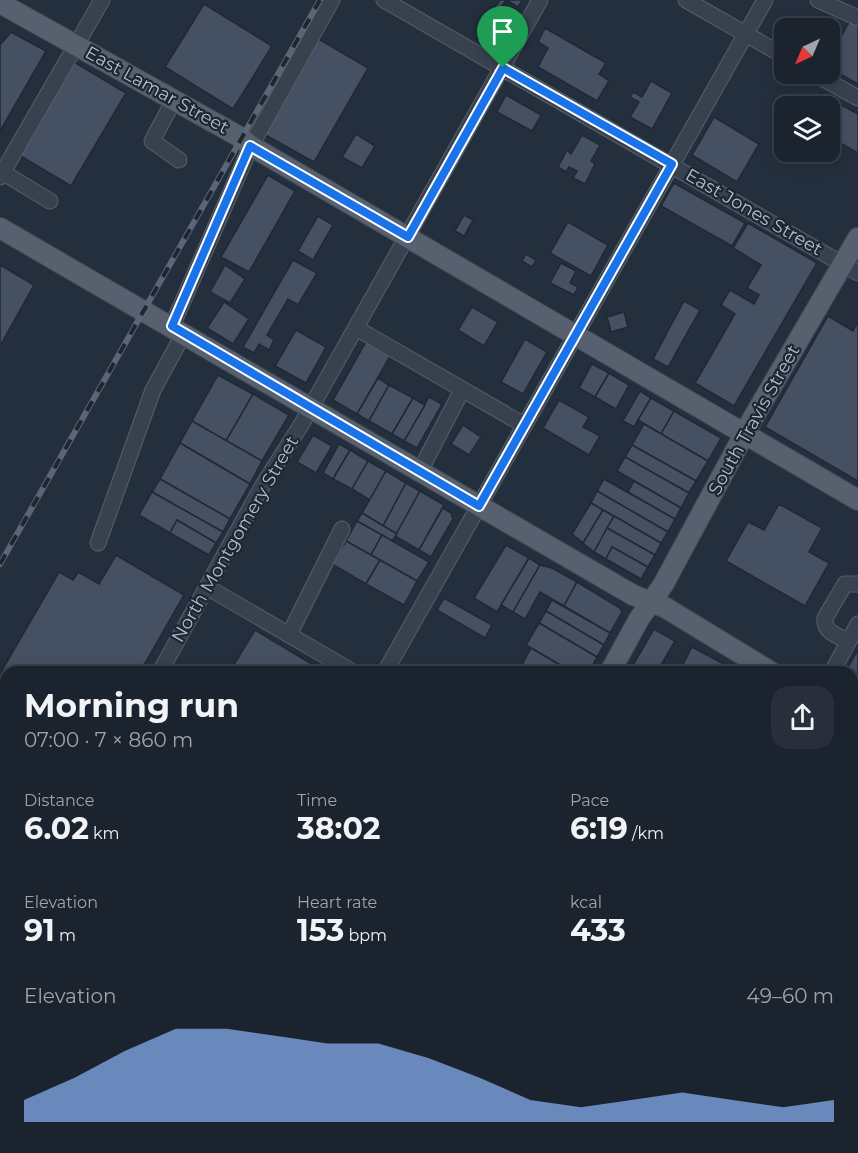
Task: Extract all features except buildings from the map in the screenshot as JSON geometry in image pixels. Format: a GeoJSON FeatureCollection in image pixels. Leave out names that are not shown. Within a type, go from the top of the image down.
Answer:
{"type":"FeatureCollection","features":[{"type":"Feature","properties":{"kind":"main road","name":"East Lamar Street"},"geometry":{"type":"LineString","coordinates":[[0,3],[240,137],[250,146],[858,500]]}},
{"type":"Feature","properties":{"kind":"main road"},"geometry":{"type":"LineString","coordinates":[[0,228],[633,595],[666,608],[748,665]]}},
{"type":"Feature","properties":{"kind":"main road","name":"South Travis Street"},"geometry":{"type":"LineString","coordinates":[[613,666],[639,619],[652,603],[747,434],[753,417],[851,268],[858,238]]}},
{"type":"Feature","properties":{"kind":"street"},"geometry":{"type":"LineString","coordinates":[[50,201],[1,175],[74,44],[102,0]]}},
{"type":"Feature","properties":{"kind":"street"},"geometry":{"type":"LineString","coordinates":[[98,543],[153,390],[250,146],[332,0]]}},
{"type":"Feature","properties":{"kind":"street","name":"East Jones Street"},"geometry":{"type":"LineString","coordinates":[[384,0],[851,268]]}},
{"type":"Feature","properties":{"kind":"street","name":"North Montgomery Street"},"geometry":{"type":"LineString","coordinates":[[163,666],[263,485],[311,407],[540,0]]}},
{"type":"Feature","properties":{"kind":"street"},"geometry":{"type":"LineString","coordinates":[[686,0],[774,50]]}},
{"type":"Feature","properties":{"kind":"street"},"geometry":{"type":"LineString","coordinates":[[388,666],[765,0]]}},
{"type":"Feature","properties":{"kind":"street"},"geometry":{"type":"LineString","coordinates":[[818,0],[858,18]]}},
{"type":"Feature","properties":{"kind":"street"},"geometry":{"type":"LineString","coordinates":[[833,84],[858,98]]}},
{"type":"Feature","properties":{"kind":"street"},"geometry":{"type":"LineString","coordinates":[[174,100],[152,141],[179,160]]}},
{"type":"Feature","properties":{"kind":"street"},"geometry":{"type":"LineString","coordinates":[[356,328],[524,425]]}},
{"type":"Feature","properties":{"kind":"street"},"geometry":{"type":"LineString","coordinates":[[420,471],[462,390]]}},
{"type":"Feature","properties":{"kind":"street"},"geometry":{"type":"LineString","coordinates":[[289,635],[342,530]]}},
{"type":"Feature","properties":{"kind":"street"},"geometry":{"type":"LineString","coordinates":[[848,641],[831,633],[824,624],[825,618],[845,584],[858,584]]}},
{"type":"Feature","properties":{"kind":"street"},"geometry":{"type":"LineString","coordinates":[[207,587],[343,666]]}},
{"type":"Feature","properties":{"kind":"street"},"geometry":{"type":"LineString","coordinates":[[834,666],[858,624]]}},
{"type":"Feature","properties":{"kind":"railway"},"geometry":{"type":"LineString","coordinates":[[0,564],[320,0]]}},
{"type":"Feature","properties":{"kind":"route"},"geometry":{"type":"LineString","coordinates":[[503,68],[672,164],[479,506],[172,326],[250,146],[408,237],[503,68]]}}]}
